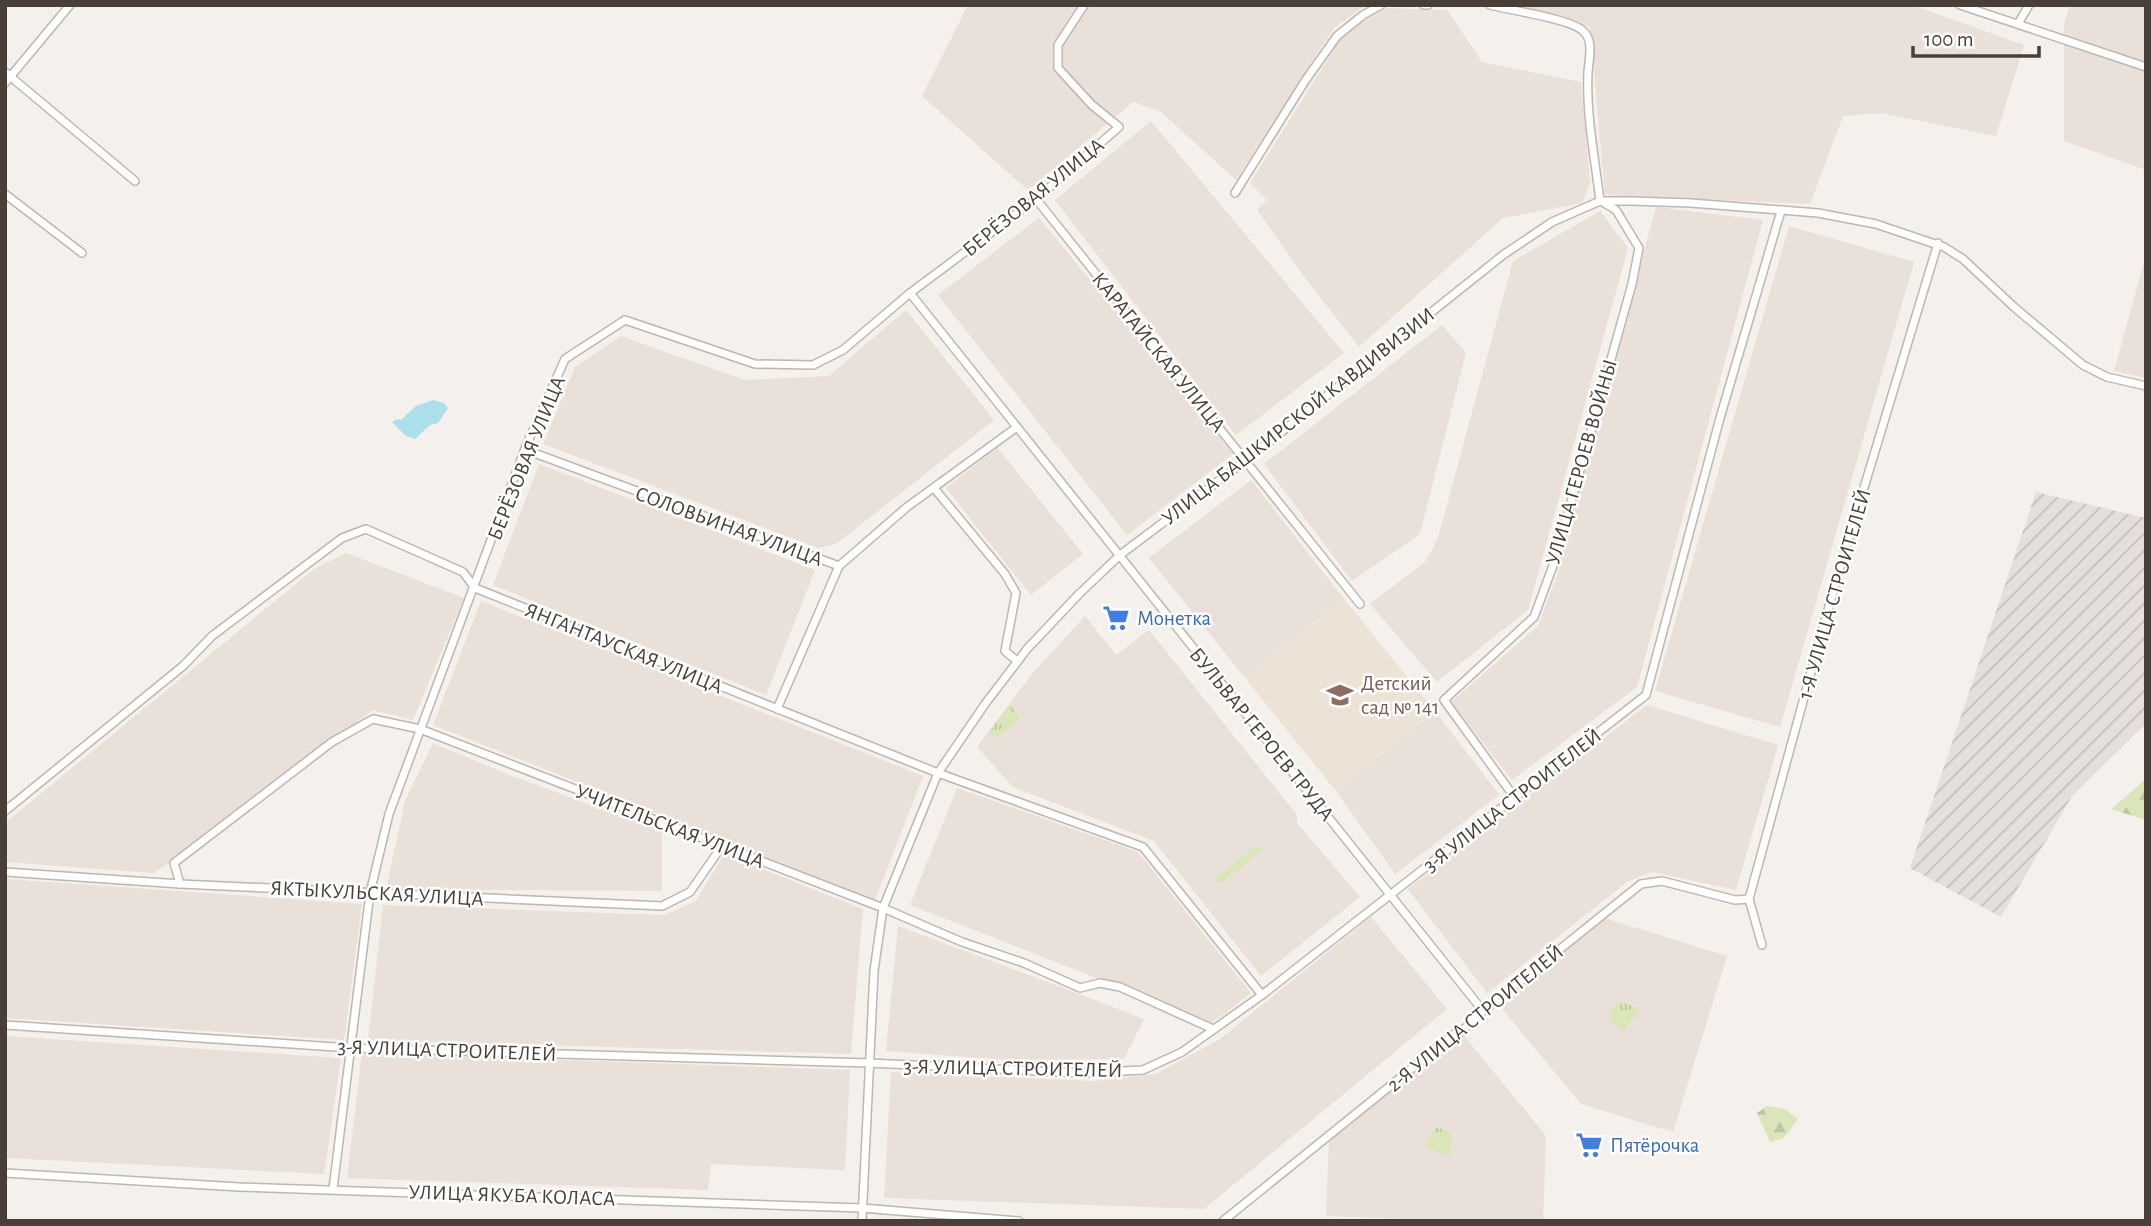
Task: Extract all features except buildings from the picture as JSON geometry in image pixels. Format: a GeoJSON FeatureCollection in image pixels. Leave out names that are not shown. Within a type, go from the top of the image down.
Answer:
{"type":"FeatureCollection","features":[{"type":"Feature","properties":{"kind":"street"},"geometry":{"type":"LineString","coordinates":[[70,5],[7,77],[135,181]]}},
{"type":"Feature","properties":{"kind":"street","name":"БЕРЁЗОВАЯ УЛИЦА"},"geometry":{"type":"LineString","coordinates":[[333,1189],[370,893],[389,814],[526,450],[565,359],[625,320],[755,364],[813,365],[843,350],[910,293],[1036,199],[1119,127],[1092,105],[1058,68],[1058,45],[1084,5]]}},
{"type":"Feature","properties":{"kind":"street"},"geometry":{"type":"LineString","coordinates":[[1235,193],[1305,81],[1337,36],[1363,15],[1381,5]]}},
{"type":"Feature","properties":{"kind":"street"},"geometry":{"type":"LineString","coordinates":[[1490,5],[1569,23],[1583,30],[1590,41],[1588,78],[1600,201]]}},
{"type":"Feature","properties":{"kind":"street"},"geometry":{"type":"LineString","coordinates":[[1960,5],[2146,67]]}},
{"type":"Feature","properties":{"kind":"street"},"geometry":{"type":"LineString","coordinates":[[2018,24],[2029,5]]}},
{"type":"Feature","properties":{"kind":"street"},"geometry":{"type":"LineString","coordinates":[[5,194],[82,253]]}},
{"type":"Feature","properties":{"kind":"street","name":"КАРАГАЙСКАЯ УЛИЦА"},"geometry":{"type":"LineString","coordinates":[[1036,199],[1360,604]]}},
{"type":"Feature","properties":{"kind":"street","name":"УЛИЦА БАШКИРСКОЙ КАВДИВИЗИИ"},"geometry":{"type":"LineString","coordinates":[[862,1221],[874,971],[883,908],[938,773],[985,704],[1017,661],[1079,594],[1120,555],[1245,461],[1503,255],[1552,222],[1600,201],[1691,202],[1818,213],[1876,224],[1938,243],[1963,259],[2014,307],[2083,365],[2107,377],[2146,386]]}},
{"type":"Feature","properties":{"kind":"street","name":"УЛИЦА ГЕРОЕВ ВОЙНЫ"},"geometry":{"type":"LineString","coordinates":[[1515,798],[1444,700],[1534,617],[1554,563],[1632,284],[1639,248],[1616,210],[1600,201]]}},
{"type":"Feature","properties":{"kind":"street","name":"3-Я УЛИЦА СТРОИТЕЛЕЙ"},"geometry":{"type":"LineString","coordinates":[[5,1025],[351,1048],[869,1063],[1082,1073],[1143,1070],[1182,1052],[1262,995],[1646,695],[1724,405],[1781,211]]}},
{"type":"Feature","properties":{"kind":"street","name":"1-Я УЛИЦА СТРОИТЕЛЕЙ"},"geometry":{"type":"LineString","coordinates":[[1749,899],[1837,577],[1938,243]]}},
{"type":"Feature","properties":{"kind":"street","name":"БУЛЬВАР ГЕРОЕВ ТРУДА"},"geometry":{"type":"LineString","coordinates":[[910,293],[1483,1010]]}},
{"type":"Feature","properties":{"kind":"street","name":"СОЛОВЬИНАЯ УЛИЦА"},"geometry":{"type":"LineString","coordinates":[[526,450],[839,566],[907,507],[1017,427]]}},
{"type":"Feature","properties":{"kind":"street"},"geometry":{"type":"LineString","coordinates":[[934,488],[1005,574],[1016,593],[1005,651],[1017,661]]}},
{"type":"Feature","properties":{"kind":"street","name":"ЯНГАНТАУСКАЯ УЛИЦА"},"geometry":{"type":"LineString","coordinates":[[5,811],[183,666],[212,636],[342,538],[366,529],[463,572],[475,588],[938,773],[1143,847],[1262,995]]}},
{"type":"Feature","properties":{"kind":"street"},"geometry":{"type":"LineString","coordinates":[[777,709],[839,566]]}},
{"type":"Feature","properties":{"kind":"street","name":"УЧИТЕЛЬСКАЯ УЛИЦА"},"geometry":{"type":"LineString","coordinates":[[180,884],[174,863],[332,742],[373,719],[420,729],[883,908],[962,942],[1024,963],[1080,988],[1100,983],[1120,987],[1213,1029]]}},
{"type":"Feature","properties":{"kind":"street","name":"ЯКТЫКУЛЬСКАЯ УЛИЦА"},"geometry":{"type":"LineString","coordinates":[[5,872],[180,884],[662,906],[690,892],[722,846]]}},
{"type":"Feature","properties":{"kind":"street","name":"2-Я УЛИЦА СТРОИТЕЛЕЙ"},"geometry":{"type":"LineString","coordinates":[[1223,1221],[1457,1032],[1461,1032],[1483,1010],[1641,884],[1662,881],[1735,900],[1749,899]]}},
{"type":"Feature","properties":{"kind":"street"},"geometry":{"type":"LineString","coordinates":[[1749,899],[1762,946]]}},
{"type":"Feature","properties":{"kind":"street","name":"УЛИЦА ЯКУБА КОЛАСА"},"geometry":{"type":"LineString","coordinates":[[5,1173],[239,1187],[862,1208],[1019,1221]]}},
{"type":"Feature","properties":{"kind":"shaded area"},"geometry":{"type":"Polygon","coordinates":[[[968,5],[1366,5],[1334,28],[1236,180],[1161,112],[1133,102],[1028,190],[922,96],[968,5]]]}},
{"type":"Feature","properties":{"kind":"shaded area"},"geometry":{"type":"Polygon","coordinates":[[[1519,5],[1912,5],[2024,45],[1996,136],[1881,113],[1843,116],[1810,204],[1605,195],[1590,27],[1519,5]]]}},
{"type":"Feature","properties":{"kind":"shaded area"},"geometry":{"type":"Polygon","coordinates":[[[2070,5],[2146,5],[2146,170],[2064,141],[2064,24],[2070,5]]]}},
{"type":"Feature","properties":{"kind":"shaded area"},"geometry":{"type":"Polygon","coordinates":[[[1386,8],[1447,10],[1482,62],[1581,82],[1590,183],[1582,203],[1503,218],[1359,347],[1257,210],[1267,200],[1250,183],[1341,38],[1386,8]]]}},
{"type":"Feature","properties":{"kind":"shaded area"},"geometry":{"type":"Polygon","coordinates":[[[1151,121],[1344,353],[1236,435],[1055,200],[1151,121]]]}},
{"type":"Feature","properties":{"kind":"shaded area"},"geometry":{"type":"Polygon","coordinates":[[[1656,207],[1763,220],[1637,687],[1512,780],[1451,702],[1538,626],[1557,575],[1656,207]]]}},
{"type":"Feature","properties":{"kind":"shaded area"},"geometry":{"type":"Polygon","coordinates":[[[1600,211],[1628,248],[1528,610],[1437,682],[1370,604],[1426,561],[1438,538],[1513,261],[1600,211]]]}},
{"type":"Feature","properties":{"kind":"shaded area"},"geometry":{"type":"Polygon","coordinates":[[[1039,218],[1233,454],[1127,535],[938,295],[1039,218]]]}},
{"type":"Feature","properties":{"kind":"shaded area"},"geometry":{"type":"Polygon","coordinates":[[[1789,226],[1914,262],[1780,727],[1655,691],[1789,226]]]}},
{"type":"Feature","properties":{"kind":"shaded area"},"geometry":{"type":"Polygon","coordinates":[[[2146,255],[2146,378],[2114,371],[2146,255]]]}},
{"type":"Feature","properties":{"kind":"shaded area"},"geometry":{"type":"Polygon","coordinates":[[[906,310],[994,420],[836,544],[818,548],[543,444],[575,367],[621,336],[744,380],[829,376],[906,310]]]}},
{"type":"Feature","properties":{"kind":"shaded area"},"geometry":{"type":"Polygon","coordinates":[[[1442,325],[1466,353],[1420,534],[1352,581],[1264,464],[1442,325]]]}},
{"type":"Feature","properties":{"kind":"shaded area"},"geometry":{"type":"Polygon","coordinates":[[[997,447],[1083,554],[1031,595],[946,488],[997,447]]]}},
{"type":"Feature","properties":{"kind":"shaded area"},"geometry":{"type":"Polygon","coordinates":[[[539,464],[815,570],[766,695],[493,585],[539,464]]]}},
{"type":"Feature","properties":{"kind":"shaded area"},"geometry":{"type":"Polygon","coordinates":[[[1251,480],[1344,599],[1245,678],[1149,558],[1251,480]]]}},
{"type":"Feature","properties":{"kind":"shaded area"},"geometry":{"type":"Polygon","coordinates":[[[2036,492],[2146,518],[2146,723],[2072,796],[2001,917],[1910,868],[2036,492]]]}},
{"type":"Feature","properties":{"kind":"shaded area"},"geometry":{"type":"Polygon","coordinates":[[[346,553],[464,598],[413,720],[373,710],[173,861],[153,873],[5,862],[5,823],[314,569],[346,553]]]}},
{"type":"Feature","properties":{"kind":"shaded area","name":"Детский сад № 141"},"geometry":{"type":"Polygon","coordinates":[[[1344,599],[1435,711],[1336,791],[1245,678],[1344,599]]]}},
{"type":"Feature","properties":{"kind":"shaded area"},"geometry":{"type":"Polygon","coordinates":[[[481,601],[923,776],[875,900],[433,725],[481,601]]]}},
{"type":"Feature","properties":{"kind":"shaded area"},"geometry":{"type":"Polygon","coordinates":[[[1085,616],[1116,655],[1149,630],[1297,815],[1297,823],[1360,897],[1261,976],[1154,841],[1013,787],[977,747],[1032,674],[1085,616]]]}},
{"type":"Feature","properties":{"kind":"shaded area"},"geometry":{"type":"Polygon","coordinates":[[[1647,705],[1778,745],[1736,890],[1652,872],[1627,882],[1487,993],[1408,889],[1647,705]]]}},
{"type":"Feature","properties":{"kind":"shaded area"},"geometry":{"type":"Polygon","coordinates":[[[1435,711],[1499,795],[1395,874],[1336,791],[1435,711]]]}},
{"type":"Feature","properties":{"kind":"shaded area"},"geometry":{"type":"Polygon","coordinates":[[[433,743],[512,776],[662,831],[662,891],[386,889],[405,801],[433,743]]]}},
{"type":"Feature","properties":{"kind":"shaded area"},"geometry":{"type":"Polygon","coordinates":[[[957,788],[1138,852],[1251,993],[1212,1023],[910,905],[957,788]]]}},
{"type":"Feature","properties":{"kind":"shaded area"},"geometry":{"type":"Polygon","coordinates":[[[724,854],[863,909],[851,1054],[368,1040],[383,905],[665,915],[696,901],[724,854]]]}},
{"type":"Feature","properties":{"kind":"shaded area"},"geometry":{"type":"Polygon","coordinates":[[[5,879],[362,904],[344,1040],[5,1018],[5,879]]]}},
{"type":"Feature","properties":{"kind":"shaded area"},"geometry":{"type":"Polygon","coordinates":[[[1371,917],[1447,1009],[1204,1209],[884,1198],[891,1072],[1092,1081],[1156,1074],[1220,1039],[1371,917]]]}},
{"type":"Feature","properties":{"kind":"shaded area"},"geometry":{"type":"Polygon","coordinates":[[[1604,918],[1727,956],[1673,1132],[1581,1104],[1499,1005],[1604,918]]]}},
{"type":"Feature","properties":{"kind":"shaded area"},"geometry":{"type":"Polygon","coordinates":[[[898,926],[1144,1019],[1124,1059],[1007,1060],[886,1051],[898,926]]]}},
{"type":"Feature","properties":{"kind":"shaded area"},"geometry":{"type":"Polygon","coordinates":[[[1461,1032],[1546,1136],[1543,1221],[1326,1216],[1329,1141],[1461,1032]]]}},
{"type":"Feature","properties":{"kind":"shaded area"},"geometry":{"type":"Polygon","coordinates":[[[5,1036],[341,1058],[324,1174],[5,1158],[5,1036]]]}},
{"type":"Feature","properties":{"kind":"shaded area"},"geometry":{"type":"Polygon","coordinates":[[[362,1053],[850,1070],[845,1170],[711,1164],[708,1190],[347,1178],[362,1053]]]}},
{"type":"Feature","properties":{"kind":"green space"},"geometry":{"type":"Polygon","coordinates":[[[1010,705],[1021,718],[995,739],[989,732],[1010,705]]]}},
{"type":"Feature","properties":{"kind":"green space"},"geometry":{"type":"Polygon","coordinates":[[[2146,779],[2146,820],[2111,809],[2146,779]]]}},
{"type":"Feature","properties":{"kind":"green space"},"geometry":{"type":"Polygon","coordinates":[[[1257,845],[1262,850],[1219,884],[1215,878],[1257,845]]]}},
{"type":"Feature","properties":{"kind":"green space"},"geometry":{"type":"Polygon","coordinates":[[[1620,1002],[1640,1008],[1624,1032],[1609,1021],[1609,1012],[1620,1002]]]}},
{"type":"Feature","properties":{"kind":"green space"},"geometry":{"type":"Polygon","coordinates":[[[1767,1106],[1785,1109],[1798,1119],[1784,1138],[1770,1142],[1757,1113],[1767,1106]]]}},
{"type":"Feature","properties":{"kind":"green space"},"geometry":{"type":"Polygon","coordinates":[[[1436,1127],[1451,1132],[1450,1157],[1425,1147],[1436,1127]]]}},
{"type":"Feature","properties":{"kind":"water"},"geometry":{"type":"Polygon","coordinates":[[[433,400],[444,403],[448,408],[438,423],[430,425],[415,439],[406,436],[392,422],[401,420],[416,406],[433,400]]]}},
{"type":"Feature","properties":{"kind":"place","name":"Монетка"},"geometry":{"type":"Point","coordinates":[1116,618]}},
{"type":"Feature","properties":{"kind":"place","name":"Детский сад № 141"},"geometry":{"type":"Point","coordinates":[1340,695]}},
{"type":"Feature","properties":{"kind":"place","name":"Пятёрочка"},"geometry":{"type":"Point","coordinates":[1589,1145]}}]}
